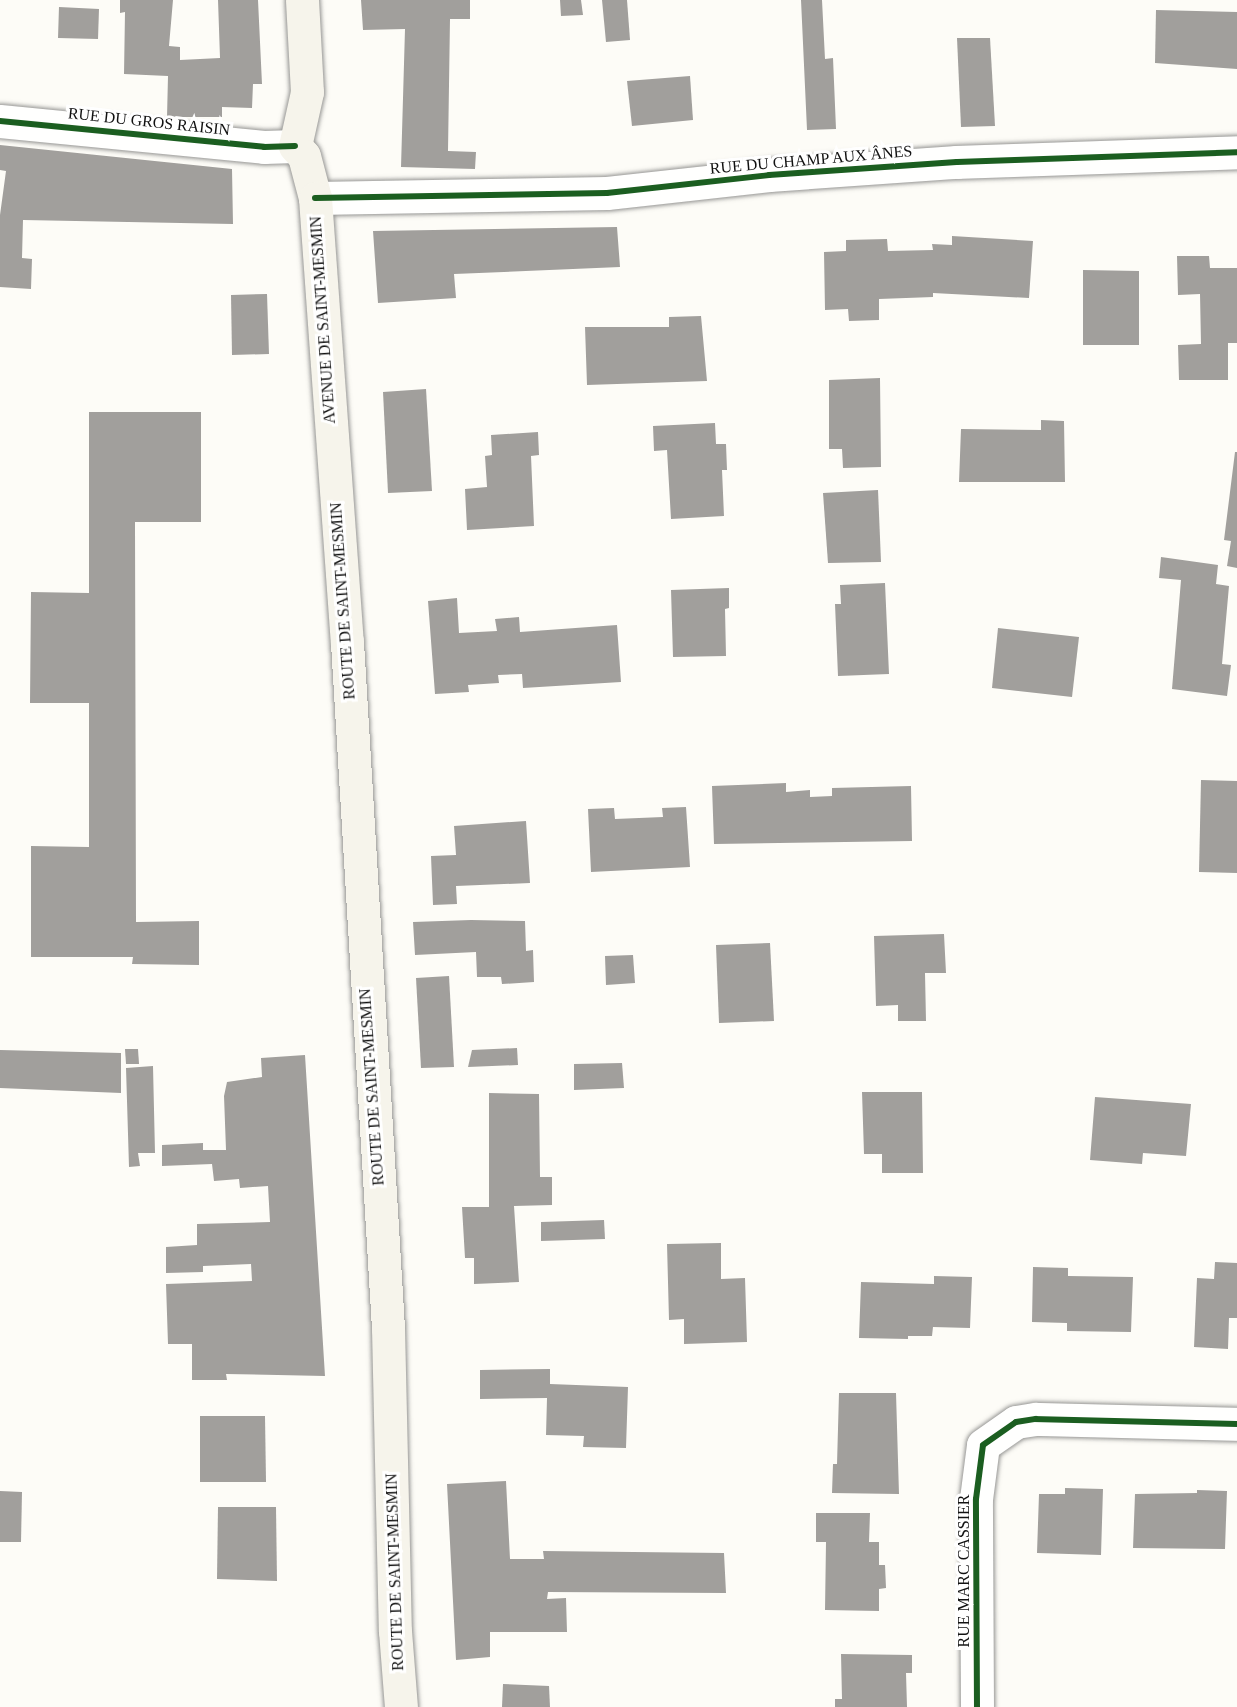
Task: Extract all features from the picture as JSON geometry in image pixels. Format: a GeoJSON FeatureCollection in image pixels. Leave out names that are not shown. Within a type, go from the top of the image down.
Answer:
{"type":"FeatureCollection","features":[{"type":"Feature","properties":{"kind":"main road"},"geometry":{"type":"LineString","coordinates":[[295,146],[307,92],[302,0]]}},
{"type":"Feature","properties":{"kind":"main road","name":"AVENUE DE SAINT-MESMIN"},"geometry":{"type":"LineString","coordinates":[[295,146],[304,156],[315,198],[333,466]]}},
{"type":"Feature","properties":{"kind":"main road","name":"ROUTE DE SAINT-MESMIN"},"geometry":{"type":"LineString","coordinates":[[333,466],[348,642],[388,1328],[395,1631],[401,1707]]}},
{"type":"Feature","properties":{"kind":"street","name":"RUE DU GROS RAISIN"},"geometry":{"type":"LineString","coordinates":[[0,121],[264,147],[295,146]]}},
{"type":"Feature","properties":{"kind":"street","name":"RUE DU CHAMP AUX ÂNES"},"geometry":{"type":"LineString","coordinates":[[315,198],[607,193],[769,175],[957,162],[1237,152]]}},
{"type":"Feature","properties":{"kind":"street","name":"RUE MARC CASSIER"},"geometry":{"type":"LineString","coordinates":[[977,1707],[976,1499],[983,1445],[1016,1422],[1036,1419],[1237,1424]]}},
{"type":"Feature","properties":{"kind":"building"},"geometry":{"type":"Polygon","coordinates":[[[120,0],[173,0],[169,46],[180,47],[180,60],[220,58],[218,0],[258,0],[262,84],[253,84],[252,108],[222,107],[222,117],[167,117],[168,76],[124,74],[125,12],[120,13],[120,0]]]}},
{"type":"Feature","properties":{"kind":"building"},"geometry":{"type":"Polygon","coordinates":[[[361,0],[470,0],[470,19],[450,19],[448,151],[476,152],[475,169],[401,167],[405,29],[363,30],[361,0]]]}},
{"type":"Feature","properties":{"kind":"building"},"geometry":{"type":"Polygon","coordinates":[[[560,0],[581,0],[583,15],[561,16],[560,0]]]}},
{"type":"Feature","properties":{"kind":"building"},"geometry":{"type":"Polygon","coordinates":[[[602,0],[627,0],[630,40],[606,42],[602,0]]]}},
{"type":"Feature","properties":{"kind":"building"},"geometry":{"type":"Polygon","coordinates":[[[801,0],[822,0],[825,59],[833,58],[836,129],[807,130],[801,0]]]}},
{"type":"Feature","properties":{"kind":"building"},"geometry":{"type":"Polygon","coordinates":[[[59,7],[99,9],[98,39],[58,38],[59,7]]]}},
{"type":"Feature","properties":{"kind":"building"},"geometry":{"type":"Polygon","coordinates":[[[1156,10],[1237,12],[1237,69],[1155,63],[1156,10]]]}},
{"type":"Feature","properties":{"kind":"building"},"geometry":{"type":"Polygon","coordinates":[[[957,38],[990,38],[995,126],[961,127],[957,38]]]}},
{"type":"Feature","properties":{"kind":"building"},"geometry":{"type":"Polygon","coordinates":[[[690,76],[693,120],[632,126],[627,81],[690,76]]]}},
{"type":"Feature","properties":{"kind":"building"},"geometry":{"type":"Polygon","coordinates":[[[0,145],[232,169],[233,224],[23,220],[22,258],[32,259],[31,289],[0,287],[0,215],[6,171],[0,170],[0,145]]]}},
{"type":"Feature","properties":{"kind":"building"},"geometry":{"type":"Polygon","coordinates":[[[617,227],[620,267],[454,274],[456,298],[378,303],[373,231],[617,227]]]}},
{"type":"Feature","properties":{"kind":"building"},"geometry":{"type":"Polygon","coordinates":[[[952,236],[1033,241],[1029,298],[933,293],[933,297],[879,299],[879,320],[849,321],[848,309],[825,310],[824,252],[846,251],[846,240],[887,239],[888,251],[933,250],[932,244],[952,245],[952,236]]]}},
{"type":"Feature","properties":{"kind":"building"},"geometry":{"type":"Polygon","coordinates":[[[1177,256],[1209,256],[1210,268],[1237,268],[1237,343],[1228,343],[1228,380],[1179,380],[1178,345],[1201,344],[1200,294],[1178,295],[1177,256]]]}},
{"type":"Feature","properties":{"kind":"building"},"geometry":{"type":"Polygon","coordinates":[[[1083,270],[1139,271],[1139,345],[1083,345],[1083,270]]]}},
{"type":"Feature","properties":{"kind":"building"},"geometry":{"type":"Polygon","coordinates":[[[267,294],[269,354],[232,355],[231,295],[267,294]]]}},
{"type":"Feature","properties":{"kind":"building"},"geometry":{"type":"Polygon","coordinates":[[[701,316],[707,381],[587,385],[585,327],[669,327],[669,317],[701,316]]]}},
{"type":"Feature","properties":{"kind":"building"},"geometry":{"type":"Polygon","coordinates":[[[880,378],[881,467],[843,468],[842,449],[829,449],[829,380],[880,378]]]}},
{"type":"Feature","properties":{"kind":"building"},"geometry":{"type":"Polygon","coordinates":[[[426,389],[432,491],[388,493],[383,392],[426,389]]]}},
{"type":"Feature","properties":{"kind":"building"},"geometry":{"type":"Polygon","coordinates":[[[89,412],[201,412],[201,522],[135,522],[136,922],[199,921],[199,965],[132,964],[133,957],[31,957],[31,846],[89,847],[89,703],[30,703],[31,592],[89,593],[89,412]]]}},
{"type":"Feature","properties":{"kind":"building"},"geometry":{"type":"Polygon","coordinates":[[[1041,420],[1064,421],[1065,482],[959,482],[961,429],[1041,430],[1041,420]]]}},
{"type":"Feature","properties":{"kind":"building"},"geometry":{"type":"Polygon","coordinates":[[[715,423],[716,444],[726,444],[727,470],[722,470],[724,516],[671,519],[667,450],[654,451],[653,426],[715,423]]]}},
{"type":"Feature","properties":{"kind":"building"},"geometry":{"type":"Polygon","coordinates":[[[538,432],[539,455],[531,456],[534,526],[467,530],[465,489],[487,487],[485,456],[492,455],[491,435],[538,432]]]}},
{"type":"Feature","properties":{"kind":"building"},"geometry":{"type":"Polygon","coordinates":[[[1235,452],[1237,452],[1237,568],[1227,566],[1231,541],[1224,540],[1235,452]]]}},
{"type":"Feature","properties":{"kind":"building"},"geometry":{"type":"Polygon","coordinates":[[[878,490],[881,562],[828,563],[823,493],[878,490]]]}},
{"type":"Feature","properties":{"kind":"building"},"geometry":{"type":"Polygon","coordinates":[[[1161,557],[1218,565],[1216,584],[1229,586],[1222,664],[1231,665],[1227,696],[1172,689],[1181,580],[1159,578],[1161,557]]]}},
{"type":"Feature","properties":{"kind":"building"},"geometry":{"type":"Polygon","coordinates":[[[885,583],[889,674],[838,676],[835,604],[841,604],[840,585],[885,583]]]}},
{"type":"Feature","properties":{"kind":"building"},"geometry":{"type":"Polygon","coordinates":[[[729,588],[729,608],[725,609],[726,656],[673,657],[671,590],[729,588]]]}},
{"type":"Feature","properties":{"kind":"building"},"geometry":{"type":"Polygon","coordinates":[[[457,598],[459,633],[497,631],[495,619],[519,617],[520,632],[617,625],[621,682],[523,688],[522,674],[498,675],[499,683],[468,685],[469,692],[435,694],[428,601],[457,598]]]}},
{"type":"Feature","properties":{"kind":"building"},"geometry":{"type":"Polygon","coordinates":[[[998,628],[1079,637],[1072,697],[992,688],[998,628]]]}},
{"type":"Feature","properties":{"kind":"building"},"geometry":{"type":"Polygon","coordinates":[[[1201,780],[1237,781],[1237,873],[1199,872],[1201,780]]]}},
{"type":"Feature","properties":{"kind":"building"},"geometry":{"type":"Polygon","coordinates":[[[786,783],[786,792],[810,790],[810,797],[832,796],[832,788],[911,786],[912,841],[714,844],[712,786],[786,783]]]}},
{"type":"Feature","properties":{"kind":"building"},"geometry":{"type":"Polygon","coordinates":[[[686,807],[690,867],[591,872],[588,809],[614,808],[615,819],[663,817],[662,808],[686,807]]]}},
{"type":"Feature","properties":{"kind":"building"},"geometry":{"type":"Polygon","coordinates":[[[526,821],[530,883],[456,886],[457,904],[433,905],[431,856],[456,855],[454,826],[526,821]]]}},
{"type":"Feature","properties":{"kind":"building"},"geometry":{"type":"Polygon","coordinates":[[[525,921],[526,951],[533,950],[534,982],[502,984],[501,977],[477,977],[476,952],[415,955],[413,922],[525,921]]]}},
{"type":"Feature","properties":{"kind":"building"},"geometry":{"type":"Polygon","coordinates":[[[944,934],[946,973],[925,973],[926,1021],[898,1021],[898,1005],[876,1006],[874,936],[944,934]]]}},
{"type":"Feature","properties":{"kind":"building"},"geometry":{"type":"Polygon","coordinates":[[[770,943],[774,1021],[719,1023],[716,945],[770,943]]]}},
{"type":"Feature","properties":{"kind":"building"},"geometry":{"type":"Polygon","coordinates":[[[633,955],[635,983],[606,985],[605,956],[633,955]]]}},
{"type":"Feature","properties":{"kind":"building"},"geometry":{"type":"Polygon","coordinates":[[[449,976],[454,1067],[421,1068],[416,978],[449,976]]]}},
{"type":"Feature","properties":{"kind":"building"},"geometry":{"type":"Polygon","coordinates":[[[517,1048],[518,1065],[468,1067],[472,1050],[517,1048]]]}},
{"type":"Feature","properties":{"kind":"building"},"geometry":{"type":"Polygon","coordinates":[[[125,1049],[138,1049],[139,1064],[126,1064],[125,1049]]]}},
{"type":"Feature","properties":{"kind":"building"},"geometry":{"type":"Polygon","coordinates":[[[0,1050],[121,1053],[121,1093],[0,1088],[0,1050]]]}},
{"type":"Feature","properties":{"kind":"building"},"geometry":{"type":"Polygon","coordinates":[[[305,1055],[325,1376],[226,1374],[227,1380],[192,1380],[192,1344],[168,1344],[166,1284],[252,1281],[251,1264],[203,1266],[203,1272],[166,1273],[166,1247],[197,1245],[197,1224],[270,1222],[268,1186],[240,1188],[239,1179],[214,1181],[212,1164],[162,1166],[162,1145],[203,1143],[203,1150],[226,1150],[224,1096],[227,1082],[262,1077],[261,1058],[305,1055]]]}},
{"type":"Feature","properties":{"kind":"building"},"geometry":{"type":"Polygon","coordinates":[[[622,1063],[624,1088],[574,1090],[574,1064],[622,1063]]]}},
{"type":"Feature","properties":{"kind":"building"},"geometry":{"type":"Polygon","coordinates":[[[153,1066],[155,1153],[138,1153],[140,1166],[129,1167],[126,1068],[153,1066]]]}},
{"type":"Feature","properties":{"kind":"building"},"geometry":{"type":"Polygon","coordinates":[[[862,1092],[922,1092],[923,1173],[882,1173],[882,1154],[864,1154],[862,1092]]]}},
{"type":"Feature","properties":{"kind":"building"},"geometry":{"type":"Polygon","coordinates":[[[489,1093],[539,1094],[540,1177],[552,1177],[552,1205],[514,1206],[519,1282],[474,1284],[474,1258],[465,1258],[462,1207],[489,1207],[489,1093]]]}},
{"type":"Feature","properties":{"kind":"building"},"geometry":{"type":"Polygon","coordinates":[[[1095,1097],[1191,1104],[1186,1156],[1143,1153],[1142,1164],[1090,1160],[1095,1097]]]}},
{"type":"Feature","properties":{"kind":"building"},"geometry":{"type":"Polygon","coordinates":[[[604,1220],[605,1239],[541,1241],[541,1222],[604,1220]]]}},
{"type":"Feature","properties":{"kind":"building"},"geometry":{"type":"Polygon","coordinates":[[[721,1243],[721,1279],[745,1278],[747,1342],[684,1344],[684,1319],[669,1320],[667,1244],[721,1243]]]}},
{"type":"Feature","properties":{"kind":"building"},"geometry":{"type":"Polygon","coordinates":[[[1215,1262],[1237,1263],[1237,1318],[1229,1318],[1228,1349],[1194,1347],[1197,1278],[1214,1279],[1215,1262]]]}},
{"type":"Feature","properties":{"kind":"building"},"geometry":{"type":"Polygon","coordinates":[[[1033,1267],[1068,1268],[1068,1276],[1133,1277],[1131,1332],[1067,1331],[1067,1323],[1032,1322],[1033,1267]]]}},
{"type":"Feature","properties":{"kind":"building"},"geometry":{"type":"Polygon","coordinates":[[[934,1276],[972,1277],[970,1328],[933,1327],[932,1336],[908,1336],[908,1339],[859,1338],[861,1282],[934,1284],[934,1276]]]}},
{"type":"Feature","properties":{"kind":"building"},"geometry":{"type":"Polygon","coordinates":[[[550,1369],[550,1384],[628,1387],[626,1448],[583,1447],[584,1436],[546,1435],[547,1398],[480,1399],[480,1370],[550,1369]]]}},
{"type":"Feature","properties":{"kind":"building"},"geometry":{"type":"Polygon","coordinates":[[[839,1393],[896,1393],[899,1494],[832,1493],[833,1464],[837,1464],[839,1393]]]}},
{"type":"Feature","properties":{"kind":"building"},"geometry":{"type":"Polygon","coordinates":[[[200,1416],[265,1416],[266,1482],[200,1482],[200,1416]]]}},
{"type":"Feature","properties":{"kind":"building"},"geometry":{"type":"Polygon","coordinates":[[[506,1481],[510,1559],[544,1559],[543,1551],[724,1553],[726,1593],[548,1592],[547,1599],[566,1598],[567,1632],[490,1632],[490,1657],[456,1660],[447,1484],[506,1481]]]}},
{"type":"Feature","properties":{"kind":"building"},"geometry":{"type":"Polygon","coordinates":[[[1065,1488],[1103,1489],[1101,1555],[1037,1553],[1039,1494],[1065,1494],[1065,1488]]]}},
{"type":"Feature","properties":{"kind":"building"},"geometry":{"type":"Polygon","coordinates":[[[1197,1490],[1227,1491],[1225,1549],[1133,1548],[1135,1494],[1197,1493],[1197,1490]]]}},
{"type":"Feature","properties":{"kind":"building"},"geometry":{"type":"Polygon","coordinates":[[[0,1491],[22,1492],[21,1542],[0,1542],[0,1491]]]}},
{"type":"Feature","properties":{"kind":"building"},"geometry":{"type":"Polygon","coordinates":[[[218,1507],[276,1507],[277,1581],[217,1579],[218,1507]]]}},
{"type":"Feature","properties":{"kind":"building"},"geometry":{"type":"Polygon","coordinates":[[[816,1513],[870,1513],[869,1542],[879,1542],[879,1565],[885,1565],[886,1588],[879,1589],[879,1611],[825,1610],[826,1542],[816,1542],[816,1513]]]}},
{"type":"Feature","properties":{"kind":"building"},"geometry":{"type":"Polygon","coordinates":[[[841,1654],[912,1655],[912,1673],[906,1673],[907,1707],[835,1707],[835,1699],[842,1699],[841,1654]]]}},
{"type":"Feature","properties":{"kind":"building"},"geometry":{"type":"Polygon","coordinates":[[[503,1684],[549,1686],[550,1707],[502,1707],[503,1684]]]}},
{"type":"Feature","properties":{"kind":"cycle path"},"geometry":{"type":"LineString","coordinates":[[0,121],[264,147],[295,146]]}},
{"type":"Feature","properties":{"kind":"cycle path"},"geometry":{"type":"LineString","coordinates":[[315,198],[607,193],[769,175],[957,162],[1237,152]]}},
{"type":"Feature","properties":{"kind":"cycle path"},"geometry":{"type":"LineString","coordinates":[[977,1707],[976,1499],[983,1445],[1016,1422],[1036,1419],[1237,1424]]}}]}
